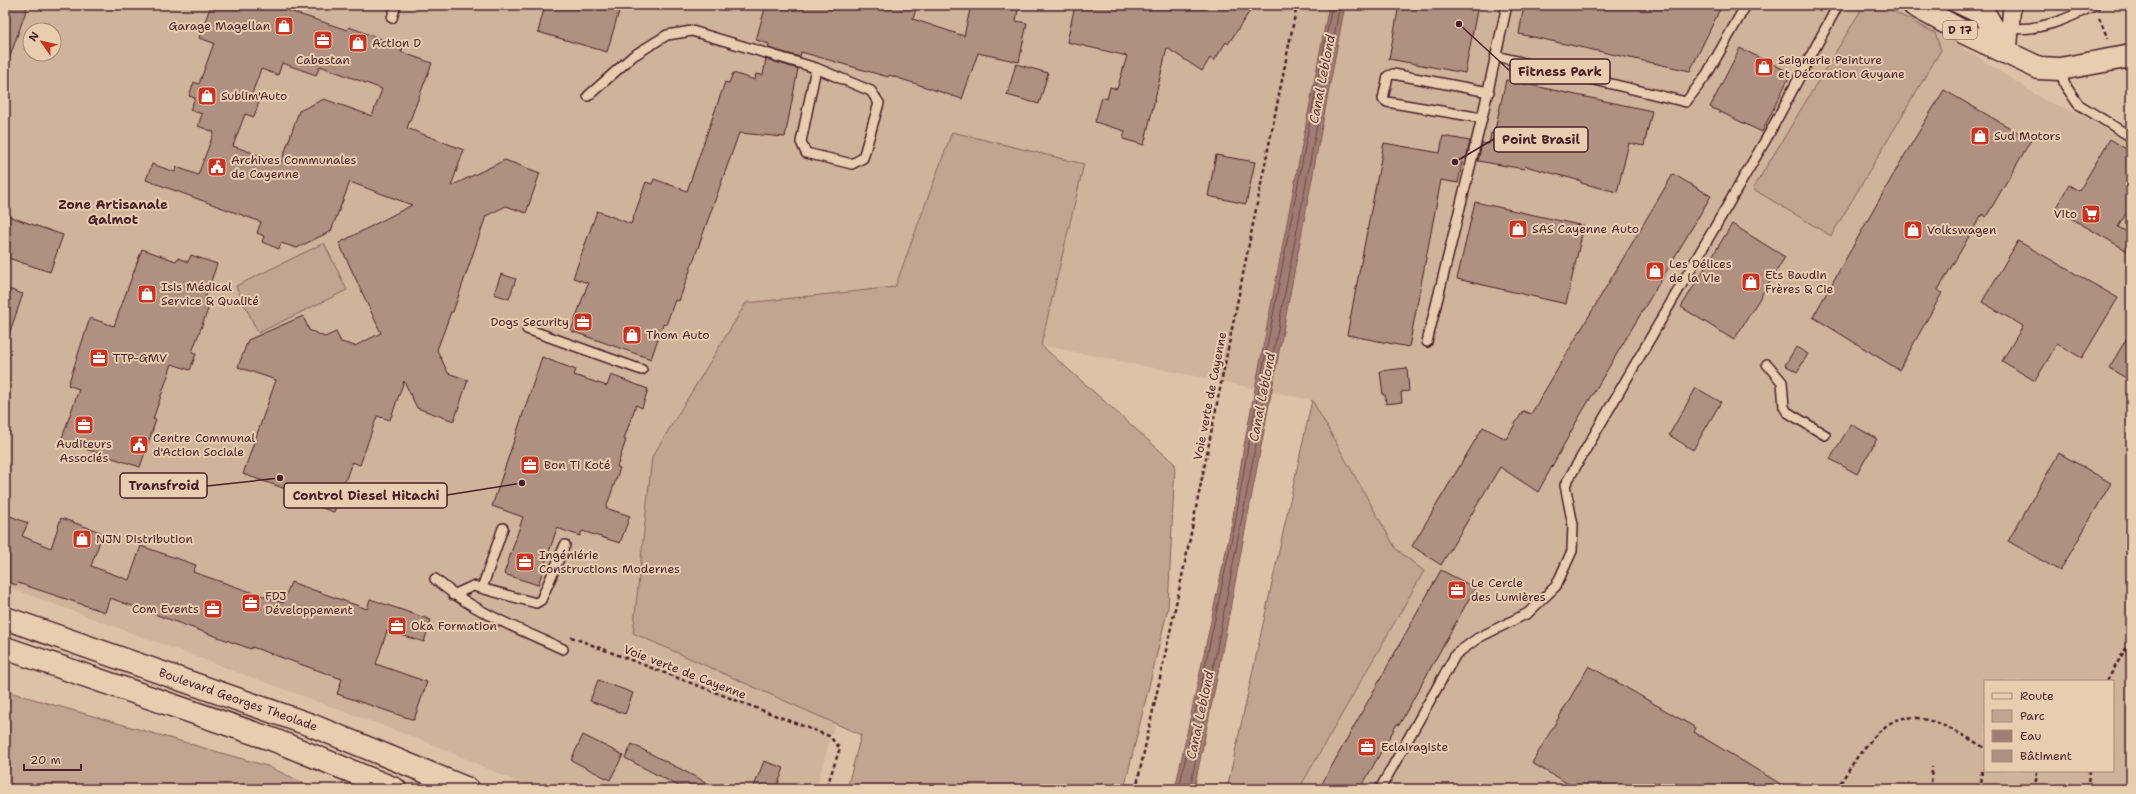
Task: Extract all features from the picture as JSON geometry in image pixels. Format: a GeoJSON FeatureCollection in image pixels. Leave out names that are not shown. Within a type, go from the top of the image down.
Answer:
{"type":"FeatureCollection","features":[{"type":"Feature","properties":{"kind":"main road","name":"D 17"},"geometry":{"type":"LineString","coordinates":[[1914,5],[2040,68],[2060,69],[2131,56]]}},
{"type":"Feature","properties":{"kind":"main road","name":"D 17"},"geometry":{"type":"LineString","coordinates":[[1979,5],[2001,27],[2008,53]]}},
{"type":"Feature","properties":{"kind":"main road","name":"Boulevard Georges Theolade"},"geometry":{"type":"LineString","coordinates":[[5,618],[311,725],[468,789]]}},
{"type":"Feature","properties":{"kind":"main road"},"geometry":{"type":"LineString","coordinates":[[5,648],[260,735],[395,789]]}},
{"type":"Feature","properties":{"kind":"street"},"geometry":{"type":"LineString","coordinates":[[2001,27],[2012,5]]}},
{"type":"Feature","properties":{"kind":"lane"},"geometry":{"type":"LineString","coordinates":[[392,18],[396,5]]}},
{"type":"Feature","properties":{"kind":"lane"},"geometry":{"type":"LineString","coordinates":[[1427,342],[1482,118],[1507,5]]}},
{"type":"Feature","properties":{"kind":"lane"},"geometry":{"type":"LineString","coordinates":[[1496,56],[1686,102],[1707,74],[1746,5]]}},
{"type":"Feature","properties":{"kind":"lane"},"geometry":{"type":"LineString","coordinates":[[1380,789],[1456,654],[1478,638],[1528,613],[1556,586],[1572,550],[1573,525],[1564,485],[1769,134],[1823,37],[1838,5]]}},
{"type":"Feature","properties":{"kind":"lane"},"geometry":{"type":"LineString","coordinates":[[1950,5],[2001,27],[2044,26],[2073,16],[2095,5]]}},
{"type":"Feature","properties":{"kind":"lane"},"geometry":{"type":"LineString","coordinates":[[588,96],[633,56],[666,35],[692,31],[816,68],[871,91],[879,103],[863,158],[852,164],[806,153],[801,142],[816,68]]}},
{"type":"Feature","properties":{"kind":"lane"},"geometry":{"type":"LineString","coordinates":[[2060,69],[2065,85],[2078,104],[2131,137]]}},
{"type":"Feature","properties":{"kind":"lane"},"geometry":{"type":"LineString","coordinates":[[1482,118],[1387,102],[1383,99],[1388,76],[1393,74],[1488,92]]}},
{"type":"Feature","properties":{"kind":"lane"},"geometry":{"type":"LineString","coordinates":[[527,329],[642,370]]}},
{"type":"Feature","properties":{"kind":"lane"},"geometry":{"type":"LineString","coordinates":[[1767,364],[1782,382],[1784,407],[1787,412],[1825,436]]}},
{"type":"Feature","properties":{"kind":"lane"},"geometry":{"type":"LineString","coordinates":[[482,588],[503,528]]}},
{"type":"Feature","properties":{"kind":"lane"},"geometry":{"type":"LineString","coordinates":[[453,595],[473,586],[536,603],[541,600],[565,545]]}},
{"type":"Feature","properties":{"kind":"lane"},"geometry":{"type":"LineString","coordinates":[[435,579],[453,595],[478,610],[563,649]]}},
{"type":"Feature","properties":{"kind":"path","name":"Voie verte de Cayenne"},"geometry":{"type":"LineString","coordinates":[[1136,789],[1188,550],[1297,5]]}},
{"type":"Feature","properties":{"kind":"path"},"geometry":{"type":"LineString","coordinates":[[2099,18],[2111,45]]}},
{"type":"Feature","properties":{"kind":"path","name":"Voie verte de Cayenne"},"geometry":{"type":"LineString","coordinates":[[564,635],[829,736],[840,748],[826,789]]}},
{"type":"Feature","properties":{"kind":"path"},"geometry":{"type":"LineString","coordinates":[[2108,680],[2131,639]]}},
{"type":"Feature","properties":{"kind":"path"},"geometry":{"type":"LineString","coordinates":[[1837,789],[1852,764],[1873,738],[1894,721],[1910,718],[1940,724],[1984,747]]}},
{"type":"Feature","properties":{"kind":"path"},"geometry":{"type":"LineString","coordinates":[[1930,789],[1932,767]]}},
{"type":"Feature","properties":{"kind":"path"},"geometry":{"type":"LineString","coordinates":[[1981,789],[1982,769]]}},
{"type":"Feature","properties":{"kind":"path"},"geometry":{"type":"LineString","coordinates":[[2035,789],[2037,772]]}},
{"type":"Feature","properties":{"kind":"path"},"geometry":{"type":"LineString","coordinates":[[2088,789],[2089,772]]}},
{"type":"Feature","properties":{"kind":"shaded area"},"geometry":{"type":"Polygon","coordinates":[[[5,5],[1897,5],[2046,101],[2078,113],[2131,144],[2131,789],[1299,789],[1424,571],[1396,549],[1312,400],[1041,345],[1084,164],[952,132],[895,287],[746,303],[633,633],[835,722],[816,789],[534,789],[429,743],[5,586],[5,5]]]}},
{"type":"Feature","properties":{"kind":"green space"},"geometry":{"type":"Polygon","coordinates":[[[1864,5],[1881,5],[1935,33],[1941,50],[1831,236],[1753,189],[1864,5]]]}},
{"type":"Feature","properties":{"kind":"green space"},"geometry":{"type":"Polygon","coordinates":[[[952,132],[1084,164],[1041,345],[1175,464],[1168,608],[1124,789],[847,789],[861,735],[633,633],[652,457],[746,303],[895,287],[952,132]]]}},
{"type":"Feature","properties":{"kind":"green space"},"geometry":{"type":"Polygon","coordinates":[[[324,243],[347,290],[258,333],[236,286],[324,243]]]}},
{"type":"Feature","properties":{"kind":"green space"},"geometry":{"type":"Polygon","coordinates":[[[1312,400],[1396,549],[1424,571],[1299,789],[1227,789],[1312,400]]]}},
{"type":"Feature","properties":{"kind":"green space"},"geometry":{"type":"Polygon","coordinates":[[[9,692],[267,766],[317,789],[5,789],[5,701],[9,692]]]}},
{"type":"Feature","properties":{"kind":"water","name":"Canal Leblond"},"geometry":{"type":"Polygon","coordinates":[[[1329,5],[1345,5],[1216,683],[1194,789],[1175,789],[1232,523],[1243,451],[1329,5]]]}},
{"type":"Feature","properties":{"kind":"building"},"geometry":{"type":"Polygon","coordinates":[[[5,5],[28,5],[7,65],[5,65],[5,5]]]}},
{"type":"Feature","properties":{"kind":"building"},"geometry":{"type":"Polygon","coordinates":[[[211,5],[271,5],[347,30],[349,27],[403,47],[401,52],[432,63],[407,128],[464,150],[451,186],[505,160],[540,173],[526,213],[506,206],[486,216],[453,312],[451,312],[437,350],[448,373],[468,380],[454,421],[417,408],[404,381],[390,420],[377,416],[360,465],[352,462],[334,512],[304,502],[306,496],[243,474],[276,380],[238,367],[248,340],[303,316],[309,330],[325,337],[336,332],[341,342],[355,346],[381,333],[339,243],[412,205],[350,182],[331,231],[297,248],[281,243],[279,249],[262,242],[264,236],[257,233],[261,222],[146,180],[152,164],[175,172],[177,167],[198,175],[214,132],[198,126],[202,114],[190,110],[195,98],[189,96],[194,82],[199,84],[214,43],[199,38],[211,5]],[[282,63],[278,75],[261,69],[250,99],[259,102],[254,117],[245,114],[233,146],[281,163],[299,111],[324,99],[372,116],[382,89],[320,66],[316,75],[282,63]]]}},
{"type":"Feature","properties":{"kind":"building"},"geometry":{"type":"Polygon","coordinates":[[[545,5],[610,5],[620,8],[607,52],[538,32],[545,5]]]}},
{"type":"Feature","properties":{"kind":"building"},"geometry":{"type":"Polygon","coordinates":[[[766,5],[917,5],[913,19],[964,36],[971,5],[1019,5],[1016,21],[1027,23],[1019,62],[978,53],[962,99],[889,75],[888,77],[801,52],[800,57],[768,48],[769,44],[756,40],[766,5]]]}},
{"type":"Feature","properties":{"kind":"building"},"geometry":{"type":"Polygon","coordinates":[[[1075,5],[1254,5],[1228,44],[1226,42],[1214,61],[1210,58],[1202,71],[1167,48],[1144,145],[1123,139],[1125,131],[1095,122],[1102,97],[1107,99],[1110,87],[1117,89],[1127,56],[1067,42],[1075,5]]]}},
{"type":"Feature","properties":{"kind":"building"},"geometry":{"type":"Polygon","coordinates":[[[1399,5],[1478,5],[1465,73],[1389,59],[1399,5]]]}},
{"type":"Feature","properties":{"kind":"building"},"geometry":{"type":"Polygon","coordinates":[[[1524,5],[1722,5],[1690,71],[1519,34],[1524,5]]]}},
{"type":"Feature","properties":{"kind":"building"},"geometry":{"type":"Polygon","coordinates":[[[1740,48],[1791,73],[1762,132],[1710,107],[1740,48]]]}},
{"type":"Feature","properties":{"kind":"building"},"geometry":{"type":"Polygon","coordinates":[[[766,59],[798,69],[785,137],[739,133],[679,301],[675,300],[666,325],[663,324],[651,359],[571,331],[588,283],[573,278],[597,211],[631,224],[646,182],[652,184],[654,179],[687,191],[725,82],[729,83],[733,73],[755,80],[756,74],[763,75],[766,59]]]}},
{"type":"Feature","properties":{"kind":"building"},"geometry":{"type":"Polygon","coordinates":[[[1016,64],[1048,73],[1039,104],[1007,95],[1016,64]]]}},
{"type":"Feature","properties":{"kind":"building"},"geometry":{"type":"Polygon","coordinates":[[[1506,80],[1652,111],[1644,146],[1629,143],[1617,192],[1525,166],[1524,169],[1478,161],[1482,143],[1489,144],[1491,133],[1494,134],[1506,80]]]}},
{"type":"Feature","properties":{"kind":"building"},"geometry":{"type":"Polygon","coordinates":[[[1944,90],[2031,140],[1986,217],[1982,214],[1938,290],[1942,293],[1899,370],[1813,317],[1900,163],[1944,90]]]}},
{"type":"Feature","properties":{"kind":"building"},"geometry":{"type":"Polygon","coordinates":[[[1443,136],[1470,141],[1466,159],[1463,158],[1458,183],[1441,180],[1409,347],[1347,335],[1384,143],[1440,153],[1443,136]]]}},
{"type":"Feature","properties":{"kind":"building"},"geometry":{"type":"Polygon","coordinates":[[[2110,139],[2131,152],[2131,205],[2118,227],[2131,234],[2131,253],[2055,209],[2069,185],[2079,191],[2110,139]]]}},
{"type":"Feature","properties":{"kind":"building"},"geometry":{"type":"Polygon","coordinates":[[[1216,155],[1255,162],[1246,204],[1208,196],[1216,155]]]}},
{"type":"Feature","properties":{"kind":"building"},"geometry":{"type":"Polygon","coordinates":[[[1673,174],[1711,196],[1578,419],[1538,492],[1500,467],[1441,565],[1412,546],[1483,427],[1506,439],[1523,411],[1531,414],[1673,174]]]}},
{"type":"Feature","properties":{"kind":"building"},"geometry":{"type":"Polygon","coordinates":[[[1475,202],[1584,226],[1566,304],[1457,279],[1475,202]]]}},
{"type":"Feature","properties":{"kind":"building"},"geometry":{"type":"Polygon","coordinates":[[[5,215],[63,235],[50,272],[5,257],[5,215]]]}},
{"type":"Feature","properties":{"kind":"building"},"geometry":{"type":"Polygon","coordinates":[[[1732,224],[1785,257],[1734,340],[1681,307],[1732,224]]]}},
{"type":"Feature","properties":{"kind":"building"},"geometry":{"type":"Polygon","coordinates":[[[2018,241],[2118,298],[2082,358],[2057,344],[2035,381],[2002,361],[2023,326],[1982,302],[2018,241]]]}},
{"type":"Feature","properties":{"kind":"building"},"geometry":{"type":"Polygon","coordinates":[[[142,249],[176,261],[178,258],[188,262],[191,255],[217,264],[204,301],[210,304],[192,352],[196,354],[190,370],[172,364],[153,419],[156,420],[140,467],[61,441],[79,389],[68,385],[90,318],[114,326],[142,249]]]}},
{"type":"Feature","properties":{"kind":"building"},"geometry":{"type":"Polygon","coordinates":[[[501,274],[516,279],[509,299],[494,294],[501,274]]]}},
{"type":"Feature","properties":{"kind":"building"},"geometry":{"type":"Polygon","coordinates":[[[5,288],[23,294],[7,340],[5,340],[5,288]]]}},
{"type":"Feature","properties":{"kind":"building"},"geometry":{"type":"Polygon","coordinates":[[[2131,331],[2131,381],[2109,368],[2131,331]]]}},
{"type":"Feature","properties":{"kind":"building"},"geometry":{"type":"Polygon","coordinates":[[[1796,347],[1808,354],[1797,372],[1785,365],[1796,347]]]}},
{"type":"Feature","properties":{"kind":"building"},"geometry":{"type":"Polygon","coordinates":[[[542,357],[576,370],[574,375],[607,386],[611,375],[648,389],[642,408],[636,405],[624,439],[626,440],[617,467],[620,468],[606,508],[630,516],[620,543],[582,531],[580,536],[557,528],[538,585],[504,574],[523,517],[492,506],[542,357]]]}},
{"type":"Feature","properties":{"kind":"building"},"geometry":{"type":"Polygon","coordinates":[[[1407,368],[1409,391],[1401,392],[1402,402],[1386,404],[1385,395],[1383,395],[1380,371],[1407,368]]]}},
{"type":"Feature","properties":{"kind":"building"},"geometry":{"type":"Polygon","coordinates":[[[1696,388],[1721,402],[1693,450],[1669,435],[1696,388]]]}},
{"type":"Feature","properties":{"kind":"building"},"geometry":{"type":"Polygon","coordinates":[[[1851,424],[1877,439],[1857,474],[1830,459],[1851,424]]]}},
{"type":"Feature","properties":{"kind":"building"},"geometry":{"type":"Polygon","coordinates":[[[2059,453],[2111,483],[2060,571],[2008,541],[2059,453]]]}},
{"type":"Feature","properties":{"kind":"building"},"geometry":{"type":"Polygon","coordinates":[[[5,514],[28,523],[22,536],[51,548],[61,518],[103,533],[91,566],[129,580],[141,546],[196,565],[193,572],[283,603],[291,582],[367,609],[370,599],[431,620],[424,642],[387,631],[376,664],[427,682],[414,720],[337,694],[342,679],[252,647],[251,649],[110,598],[105,612],[18,583],[16,585],[5,581],[5,514]]]}},
{"type":"Feature","properties":{"kind":"building"},"geometry":{"type":"Polygon","coordinates":[[[1441,570],[1475,588],[1399,725],[1397,724],[1360,789],[1319,789],[1441,570]]]}},
{"type":"Feature","properties":{"kind":"building"},"geometry":{"type":"Polygon","coordinates":[[[1589,666],[1696,728],[1694,732],[1789,789],[1577,789],[1532,763],[1589,666]]]}},
{"type":"Feature","properties":{"kind":"building"},"geometry":{"type":"Polygon","coordinates":[[[598,680],[633,693],[625,714],[590,701],[598,680]]]}},
{"type":"Feature","properties":{"kind":"building"},"geometry":{"type":"Polygon","coordinates":[[[583,735],[623,755],[610,780],[571,760],[583,735]]]}},
{"type":"Feature","properties":{"kind":"building"},"geometry":{"type":"Polygon","coordinates":[[[632,744],[719,789],[684,789],[625,758],[632,744]]]}},
{"type":"Feature","properties":{"kind":"building"},"geometry":{"type":"Polygon","coordinates":[[[764,761],[784,768],[776,789],[753,789],[764,761]]]}},
{"type":"Feature","properties":{"kind":"place","name":"Fitness Park"},"geometry":{"type":"Point","coordinates":[1459,24]}},
{"type":"Feature","properties":{"kind":"place","name":"Garage Magellan"},"geometry":{"type":"Point","coordinates":[284,26]}},
{"type":"Feature","properties":{"kind":"place","name":"Cabestan"},"geometry":{"type":"Point","coordinates":[323,40]}},
{"type":"Feature","properties":{"kind":"place","name":"Action D"},"geometry":{"type":"Point","coordinates":[358,43]}},
{"type":"Feature","properties":{"kind":"place","name":"Seignerie Peinture et Décoration Guyane"},"geometry":{"type":"Point","coordinates":[1764,67]}},
{"type":"Feature","properties":{"kind":"place","name":"Sublim'Auto"},"geometry":{"type":"Point","coordinates":[207,96]}},
{"type":"Feature","properties":{"kind":"place","name":"Sud Motors"},"geometry":{"type":"Point","coordinates":[1980,136]}},
{"type":"Feature","properties":{"kind":"place","name":"Point Brasil"},"geometry":{"type":"Point","coordinates":[1455,162]}},
{"type":"Feature","properties":{"kind":"place","name":"Archives Communales de Cayenne"},"geometry":{"type":"Point","coordinates":[217,167]}},
{"type":"Feature","properties":{"kind":"place","name":"Vito"},"geometry":{"type":"Point","coordinates":[2091,214]}},
{"type":"Feature","properties":{"kind":"place","name":"SAS Cayenne Auto"},"geometry":{"type":"Point","coordinates":[1518,229]}},
{"type":"Feature","properties":{"kind":"place","name":"Volkswagen"},"geometry":{"type":"Point","coordinates":[1913,230]}},
{"type":"Feature","properties":{"kind":"place","name":"Les Délices de la Vie"},"geometry":{"type":"Point","coordinates":[1655,271]}},
{"type":"Feature","properties":{"kind":"place","name":"Ets Baudin Frères & Cie"},"geometry":{"type":"Point","coordinates":[1751,282]}},
{"type":"Feature","properties":{"kind":"place","name":"Isis Médical Service & Qualité"},"geometry":{"type":"Point","coordinates":[147,294]}},
{"type":"Feature","properties":{"kind":"place","name":"Dogs Security"},"geometry":{"type":"Point","coordinates":[583,322]}},
{"type":"Feature","properties":{"kind":"place","name":"Thom Auto"},"geometry":{"type":"Point","coordinates":[632,335]}},
{"type":"Feature","properties":{"kind":"place","name":"TTP-GMV"},"geometry":{"type":"Point","coordinates":[99,358]}},
{"type":"Feature","properties":{"kind":"place","name":"Auditeurs Associés"},"geometry":{"type":"Point","coordinates":[84,425]}},
{"type":"Feature","properties":{"kind":"place","name":"Centre Communal d'Action Sociale"},"geometry":{"type":"Point","coordinates":[139,445]}},
{"type":"Feature","properties":{"kind":"place","name":"Bon Ti Koté"},"geometry":{"type":"Point","coordinates":[530,465]}},
{"type":"Feature","properties":{"kind":"place","name":"Transfroid"},"geometry":{"type":"Point","coordinates":[280,478]}},
{"type":"Feature","properties":{"kind":"place","name":"Control Diesel Hitachi"},"geometry":{"type":"Point","coordinates":[522,483]}},
{"type":"Feature","properties":{"kind":"place","name":"NJN Distribution"},"geometry":{"type":"Point","coordinates":[82,539]}},
{"type":"Feature","properties":{"kind":"place","name":"Ingéniérie Constructions Modernes"},"geometry":{"type":"Point","coordinates":[525,562]}},
{"type":"Feature","properties":{"kind":"place","name":"Le Cercle des Lumières"},"geometry":{"type":"Point","coordinates":[1457,590]}},
{"type":"Feature","properties":{"kind":"place","name":"FDJ Développement"},"geometry":{"type":"Point","coordinates":[251,603]}},
{"type":"Feature","properties":{"kind":"place","name":"Com Events"},"geometry":{"type":"Point","coordinates":[213,609]}},
{"type":"Feature","properties":{"kind":"place","name":"Oka Formation"},"geometry":{"type":"Point","coordinates":[397,626]}},
{"type":"Feature","properties":{"kind":"place","name":"Eclairagiste"},"geometry":{"type":"Point","coordinates":[1367,747]}},
{"type":"Feature","properties":{"kind":"district","name":"Zone Artisanale Galmot"},"geometry":{"type":"Point","coordinates":[113,212]}}]}
